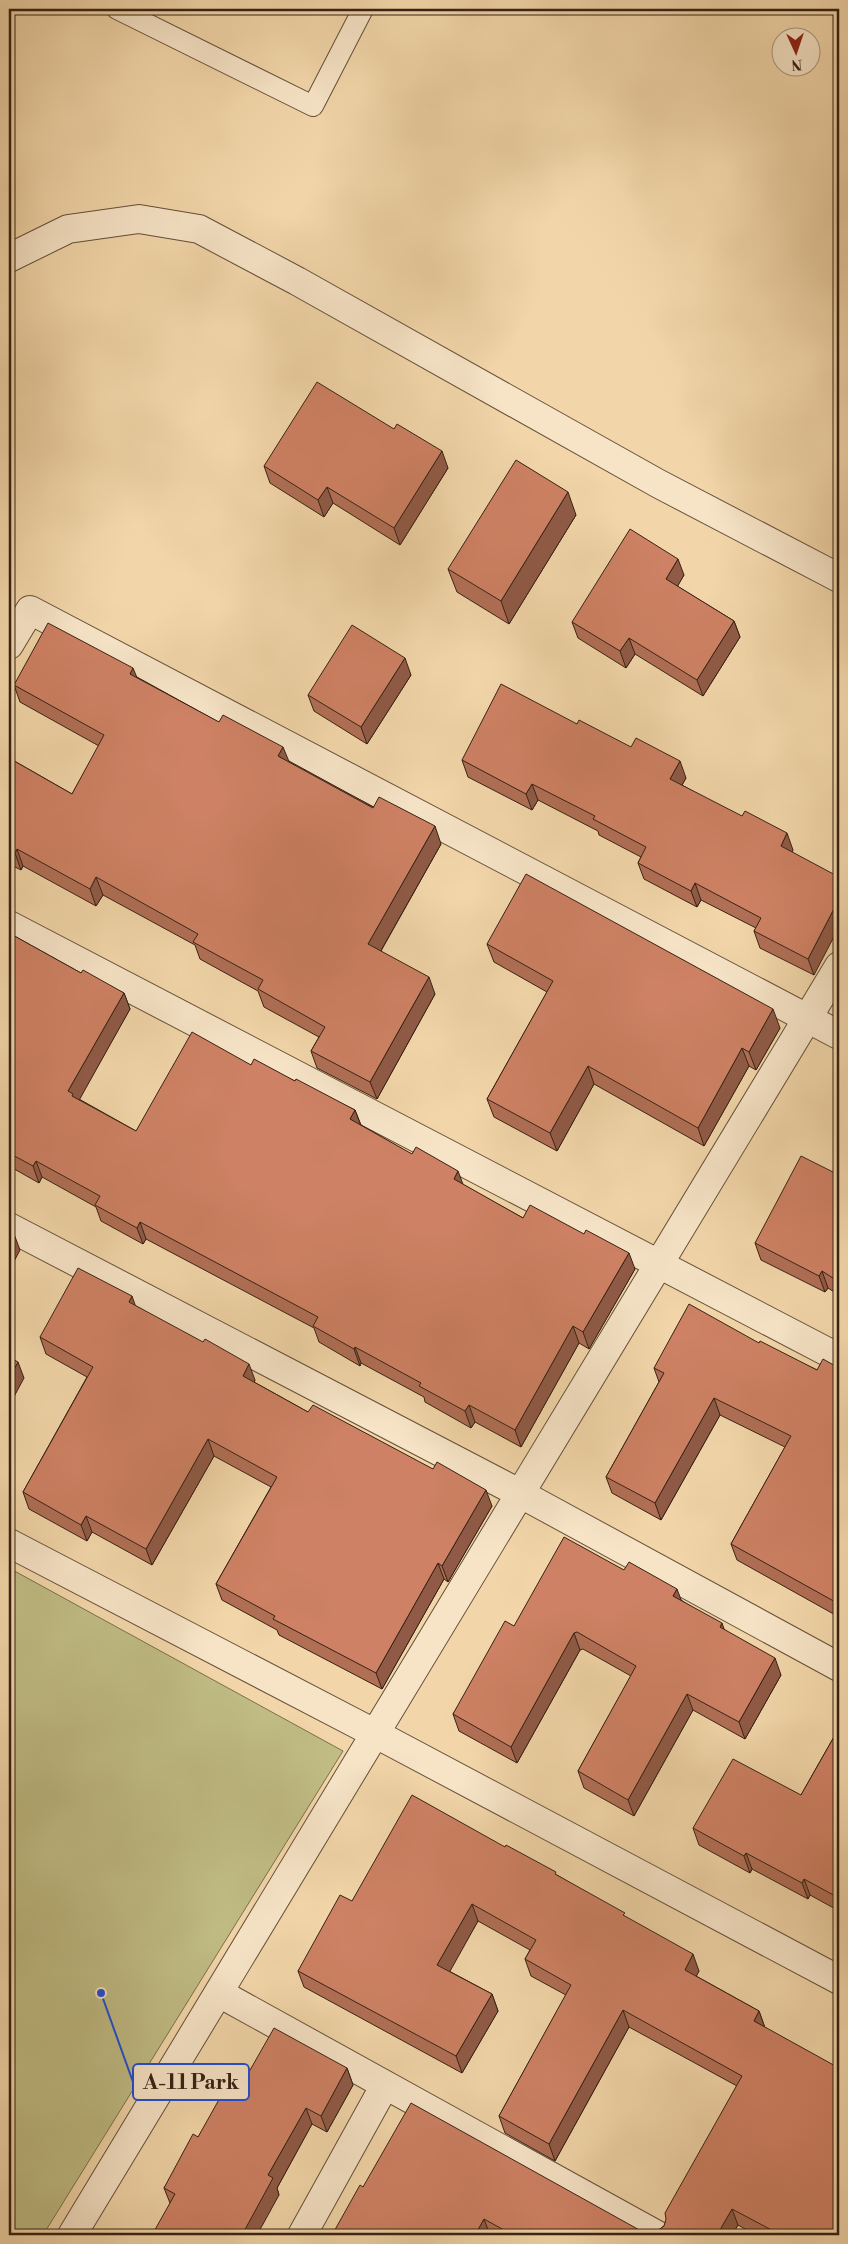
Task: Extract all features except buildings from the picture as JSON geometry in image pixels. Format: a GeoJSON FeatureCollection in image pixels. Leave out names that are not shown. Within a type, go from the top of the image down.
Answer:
{"type":"FeatureCollection","features":[{"type":"Feature","properties":{"kind":"street"},"geometry":{"type":"LineString","coordinates":[[9,258],[68,229],[138,219],[198,230],[297,280],[659,484],[839,578]]}},
{"type":"Feature","properties":{"kind":"street"},"geometry":{"type":"LineString","coordinates":[[9,645],[30,610],[839,1035]]}},
{"type":"Feature","properties":{"kind":"street"},"geometry":{"type":"LineString","coordinates":[[9,926],[658,1266],[839,1358]]}},
{"type":"Feature","properties":{"kind":"street"},"geometry":{"type":"LineString","coordinates":[[72,2235],[839,966]]}},
{"type":"Feature","properties":{"kind":"street"},"geometry":{"type":"LineString","coordinates":[[9,1227],[521,1494],[839,1667]]}},
{"type":"Feature","properties":{"kind":"street"},"geometry":{"type":"LineString","coordinates":[[9,1543],[376,1734],[839,1980]]}},
{"type":"Feature","properties":{"kind":"street"},"geometry":{"type":"LineString","coordinates":[[219,1993],[657,2235]]}},
{"type":"Feature","properties":{"kind":"street"},"geometry":{"type":"LineString","coordinates":[[302,2235],[385,2085]]}},
{"type":"Feature","properties":{"kind":"lane"},"geometry":{"type":"LineString","coordinates":[[117,9],[313,106],[363,9]]}},
{"type":"Feature","properties":{"kind":"shaded area"},"geometry":{"type":"Polygon","coordinates":[[[9,1568],[343,1751],[43,2235],[9,2235],[9,1568]]]}},
{"type":"Feature","properties":{"kind":"place","name":"A-11 Park"},"geometry":{"type":"Point","coordinates":[101,1993]}}]}
